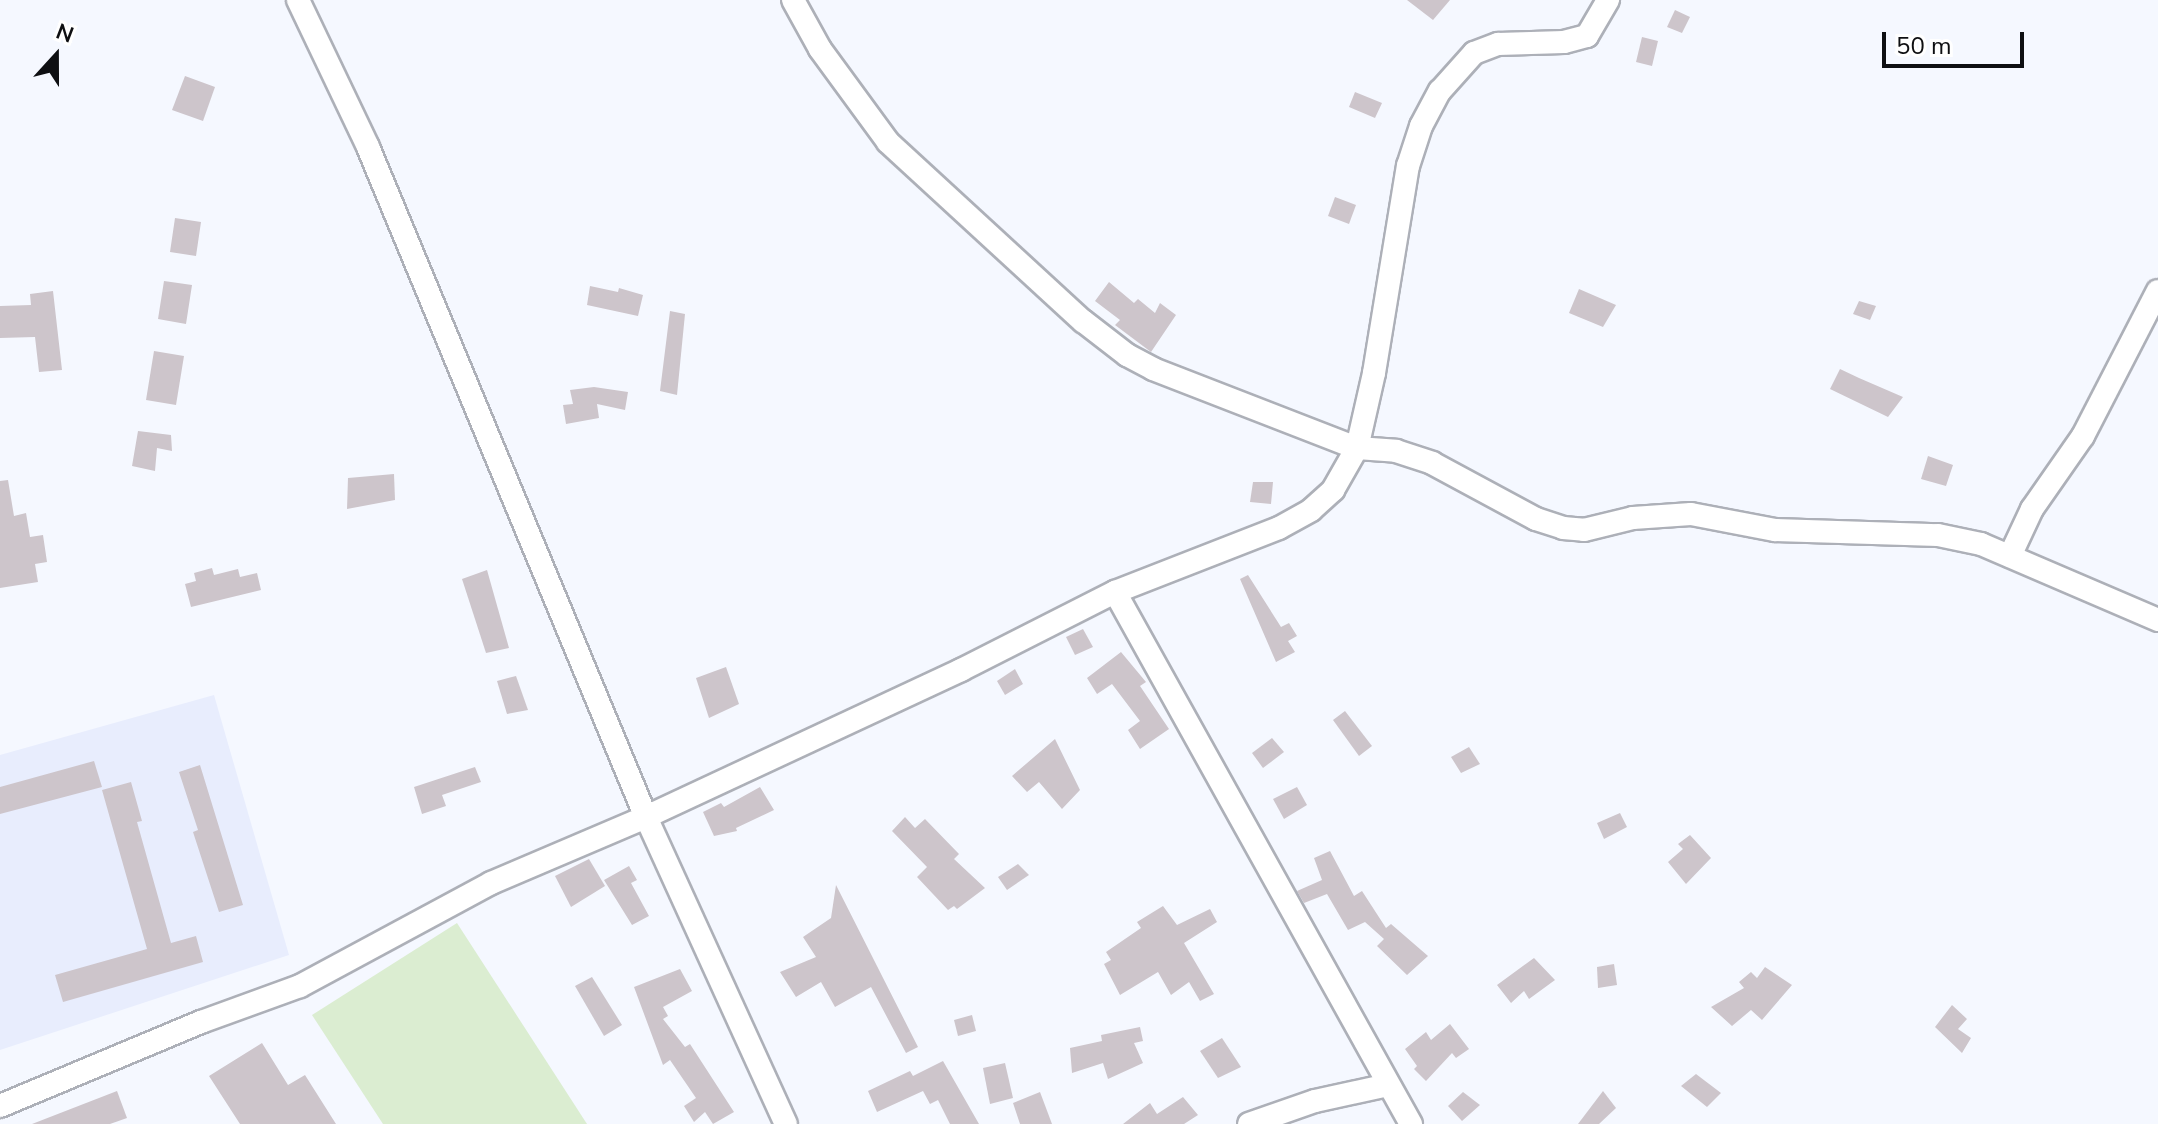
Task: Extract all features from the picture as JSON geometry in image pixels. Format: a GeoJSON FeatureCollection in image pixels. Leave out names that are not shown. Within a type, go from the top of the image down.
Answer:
{"type":"FeatureCollection","features":[{"type":"Feature","properties":{"kind":"street"},"geometry":{"type":"LineString","coordinates":[[298,0],[368,147],[646,817],[786,1124]]}},
{"type":"Feature","properties":{"kind":"street"},"geometry":{"type":"LineString","coordinates":[[793,0],[820,49],[888,142],[1083,321],[1127,355],[1153,369],[1357,448],[1396,451],[1432,463],[1536,519],[1563,528],[1584,530],[1633,518],[1691,514],[1775,530],[1938,535],[1981,544],[2158,620]]}},
{"type":"Feature","properties":{"kind":"street"},"geometry":{"type":"LineString","coordinates":[[0,1106],[201,1022],[300,986],[491,883],[646,817],[961,670],[1115,592],[1279,528],[1311,510],[1333,490],[1357,448],[1374,373],[1408,166],[1421,126],[1440,91],[1458,67],[1474,53],[1498,44],[1564,42],[1587,36],[1608,0]]}},
{"type":"Feature","properties":{"kind":"street"},"geometry":{"type":"LineString","coordinates":[[2010,556],[2032,509],[2083,436],[2158,291]]}},
{"type":"Feature","properties":{"kind":"street"},"geometry":{"type":"LineString","coordinates":[[1115,592],[1411,1124]]}},
{"type":"Feature","properties":{"kind":"street"},"geometry":{"type":"LineString","coordinates":[[1249,1124],[1315,1101],[1388,1085]]}},
{"type":"Feature","properties":{"kind":"shaded area"},"geometry":{"type":"Polygon","coordinates":[[[214,695],[289,955],[0,1050],[0,755],[214,695]]]}},
{"type":"Feature","properties":{"kind":"green space"},"geometry":{"type":"Polygon","coordinates":[[[457,923],[587,1124],[383,1124],[312,1015],[457,923]]]}},
{"type":"Feature","properties":{"kind":"building"},"geometry":{"type":"Polygon","coordinates":[[[1407,0],[1450,0],[1433,20],[1407,0]]]}},
{"type":"Feature","properties":{"kind":"building"},"geometry":{"type":"Polygon","coordinates":[[[1675,10],[1690,17],[1682,33],[1667,27],[1675,10]]]}},
{"type":"Feature","properties":{"kind":"building"},"geometry":{"type":"Polygon","coordinates":[[[1642,37],[1658,41],[1652,66],[1636,62],[1642,37]]]}},
{"type":"Feature","properties":{"kind":"building"},"geometry":{"type":"Polygon","coordinates":[[[185,76],[215,87],[203,121],[172,110],[185,76]]]}},
{"type":"Feature","properties":{"kind":"building"},"geometry":{"type":"Polygon","coordinates":[[[1355,92],[1382,103],[1375,118],[1349,107],[1355,92]]]}},
{"type":"Feature","properties":{"kind":"building"},"geometry":{"type":"Polygon","coordinates":[[[1335,197],[1356,205],[1349,224],[1328,216],[1335,197]]]}},
{"type":"Feature","properties":{"kind":"building"},"geometry":{"type":"Polygon","coordinates":[[[175,218],[201,222],[196,256],[170,252],[175,218]]]}},
{"type":"Feature","properties":{"kind":"building"},"geometry":{"type":"Polygon","coordinates":[[[164,281],[192,285],[186,324],[158,319],[164,281]]]}},
{"type":"Feature","properties":{"kind":"building"},"geometry":{"type":"Polygon","coordinates":[[[1109,282],[1134,303],[1138,299],[1155,313],[1160,303],[1176,315],[1151,352],[1115,325],[1120,320],[1095,301],[1109,282]]]}},
{"type":"Feature","properties":{"kind":"building"},"geometry":{"type":"Polygon","coordinates":[[[590,286],[618,292],[619,288],[643,295],[638,316],[587,305],[590,286]]]}},
{"type":"Feature","properties":{"kind":"building"},"geometry":{"type":"Polygon","coordinates":[[[1579,289],[1616,305],[1603,327],[1569,313],[1579,289]]]}},
{"type":"Feature","properties":{"kind":"building"},"geometry":{"type":"Polygon","coordinates":[[[53,291],[62,370],[39,372],[35,337],[0,338],[0,306],[31,305],[30,294],[53,291]]]}},
{"type":"Feature","properties":{"kind":"building"},"geometry":{"type":"Polygon","coordinates":[[[1859,301],[1876,306],[1870,320],[1853,314],[1859,301]]]}},
{"type":"Feature","properties":{"kind":"building"},"geometry":{"type":"Polygon","coordinates":[[[670,311],[685,314],[677,395],[660,391],[670,311]]]}},
{"type":"Feature","properties":{"kind":"building"},"geometry":{"type":"Polygon","coordinates":[[[154,351],[184,356],[176,405],[146,400],[154,351]]]}},
{"type":"Feature","properties":{"kind":"building"},"geometry":{"type":"Polygon","coordinates":[[[1840,369],[1903,397],[1888,417],[1830,389],[1840,369]]]}},
{"type":"Feature","properties":{"kind":"building"},"geometry":{"type":"Polygon","coordinates":[[[594,387],[628,392],[625,410],[597,404],[599,418],[566,424],[563,405],[573,404],[570,390],[594,387]]]}},
{"type":"Feature","properties":{"kind":"building"},"geometry":{"type":"Polygon","coordinates":[[[138,431],[171,435],[172,451],[157,448],[155,471],[132,466],[138,431]]]}},
{"type":"Feature","properties":{"kind":"building"},"geometry":{"type":"Polygon","coordinates":[[[1928,456],[1953,465],[1946,486],[1921,479],[1928,456]]]}},
{"type":"Feature","properties":{"kind":"building"},"geometry":{"type":"Polygon","coordinates":[[[394,474],[395,500],[347,509],[348,478],[394,474]]]}},
{"type":"Feature","properties":{"kind":"building"},"geometry":{"type":"Polygon","coordinates":[[[8,480],[14,516],[26,513],[30,537],[43,535],[47,562],[35,564],[38,582],[0,588],[0,481],[8,480]]]}},
{"type":"Feature","properties":{"kind":"building"},"geometry":{"type":"Polygon","coordinates":[[[1253,482],[1273,482],[1271,504],[1250,502],[1253,482]]]}},
{"type":"Feature","properties":{"kind":"building"},"geometry":{"type":"Polygon","coordinates":[[[212,568],[214,575],[238,569],[240,577],[257,573],[261,590],[191,607],[185,584],[196,581],[194,573],[212,568]]]}},
{"type":"Feature","properties":{"kind":"building"},"geometry":{"type":"Polygon","coordinates":[[[487,570],[509,648],[486,653],[462,579],[487,570]]]}},
{"type":"Feature","properties":{"kind":"building"},"geometry":{"type":"Polygon","coordinates":[[[1248,575],[1281,627],[1289,623],[1297,636],[1288,641],[1295,652],[1276,662],[1240,579],[1248,575]]]}},
{"type":"Feature","properties":{"kind":"building"},"geometry":{"type":"Polygon","coordinates":[[[1083,629],[1093,647],[1075,655],[1066,637],[1083,629]]]}},
{"type":"Feature","properties":{"kind":"building"},"geometry":{"type":"Polygon","coordinates":[[[1121,652],[1146,682],[1140,686],[1169,729],[1140,749],[1128,730],[1140,721],[1112,684],[1097,694],[1087,678],[1121,652]]]}},
{"type":"Feature","properties":{"kind":"building"},"geometry":{"type":"Polygon","coordinates":[[[726,667],[739,704],[709,718],[696,678],[726,667]]]}},
{"type":"Feature","properties":{"kind":"building"},"geometry":{"type":"Polygon","coordinates":[[[1015,669],[1023,684],[1005,695],[997,681],[1015,669]]]}},
{"type":"Feature","properties":{"kind":"building"},"geometry":{"type":"Polygon","coordinates":[[[516,676],[528,710],[507,714],[497,681],[516,676]]]}},
{"type":"Feature","properties":{"kind":"building"},"geometry":{"type":"Polygon","coordinates":[[[1345,711],[1372,746],[1359,756],[1333,720],[1345,711]]]}},
{"type":"Feature","properties":{"kind":"building"},"geometry":{"type":"Polygon","coordinates":[[[1272,738],[1284,752],[1263,768],[1252,753],[1272,738]]]}},
{"type":"Feature","properties":{"kind":"building"},"geometry":{"type":"Polygon","coordinates":[[[1055,739],[1080,790],[1062,809],[1039,782],[1027,792],[1012,776],[1055,739]]]}},
{"type":"Feature","properties":{"kind":"building"},"geometry":{"type":"Polygon","coordinates":[[[1469,747],[1480,764],[1461,773],[1451,757],[1469,747]]]}},
{"type":"Feature","properties":{"kind":"building"},"geometry":{"type":"Polygon","coordinates":[[[94,761],[102,787],[0,814],[0,787],[94,761]]]}},
{"type":"Feature","properties":{"kind":"building"},"geometry":{"type":"Polygon","coordinates":[[[200,765],[243,905],[219,912],[193,832],[198,830],[179,772],[200,765]]]}},
{"type":"Feature","properties":{"kind":"building"},"geometry":{"type":"Polygon","coordinates":[[[475,767],[481,782],[442,795],[446,806],[422,814],[414,787],[475,767]]]}},
{"type":"Feature","properties":{"kind":"building"},"geometry":{"type":"Polygon","coordinates":[[[131,782],[142,821],[137,822],[171,943],[196,936],[203,962],[63,1002],[55,975],[147,949],[102,790],[131,782]]]}},
{"type":"Feature","properties":{"kind":"building"},"geometry":{"type":"Polygon","coordinates":[[[760,787],[774,810],[736,828],[737,831],[714,836],[703,812],[721,803],[724,807],[760,787]]]}},
{"type":"Feature","properties":{"kind":"building"},"geometry":{"type":"Polygon","coordinates":[[[1297,787],[1307,805],[1284,819],[1273,799],[1297,787]]]}},
{"type":"Feature","properties":{"kind":"building"},"geometry":{"type":"Polygon","coordinates":[[[1620,813],[1627,827],[1604,839],[1597,823],[1620,813]]]}},
{"type":"Feature","properties":{"kind":"building"},"geometry":{"type":"Polygon","coordinates":[[[905,817],[915,828],[925,819],[959,854],[954,859],[985,888],[957,909],[954,906],[948,910],[917,877],[927,867],[892,831],[905,817]]]}},
{"type":"Feature","properties":{"kind":"building"},"geometry":{"type":"Polygon","coordinates":[[[1690,835],[1711,858],[1686,884],[1668,862],[1683,849],[1678,844],[1690,835]]]}},
{"type":"Feature","properties":{"kind":"building"},"geometry":{"type":"Polygon","coordinates":[[[1330,851],[1354,896],[1362,891],[1386,928],[1391,924],[1428,956],[1407,975],[1377,946],[1384,939],[1365,922],[1348,930],[1327,894],[1304,903],[1297,891],[1322,880],[1314,858],[1330,851]]]}},
{"type":"Feature","properties":{"kind":"building"},"geometry":{"type":"Polygon","coordinates":[[[589,859],[605,886],[571,907],[555,876],[589,859]]]}},
{"type":"Feature","properties":{"kind":"building"},"geometry":{"type":"Polygon","coordinates":[[[1018,864],[1029,875],[1007,890],[998,877],[1018,864]]]}},
{"type":"Feature","properties":{"kind":"building"},"geometry":{"type":"Polygon","coordinates":[[[629,866],[637,880],[631,883],[649,916],[632,925],[604,880],[629,866]]]}},
{"type":"Feature","properties":{"kind":"building"},"geometry":{"type":"Polygon","coordinates":[[[836,885],[918,1047],[906,1053],[871,987],[835,1007],[821,982],[796,997],[780,972],[816,957],[803,937],[831,918],[836,885]]]}},
{"type":"Feature","properties":{"kind":"building"},"geometry":{"type":"Polygon","coordinates":[[[1163,906],[1177,925],[1210,909],[1217,922],[1184,943],[1214,994],[1200,1001],[1189,982],[1171,995],[1158,972],[1120,995],[1104,964],[1111,960],[1106,952],[1141,928],[1137,922],[1163,906]]]}},
{"type":"Feature","properties":{"kind":"building"},"geometry":{"type":"Polygon","coordinates":[[[1534,958],[1555,980],[1529,999],[1524,991],[1511,1003],[1497,985],[1534,958]]]}},
{"type":"Feature","properties":{"kind":"building"},"geometry":{"type":"Polygon","coordinates":[[[1614,964],[1617,985],[1598,988],[1597,967],[1614,964]]]}},
{"type":"Feature","properties":{"kind":"building"},"geometry":{"type":"Polygon","coordinates":[[[1765,967],[1792,985],[1762,1020],[1751,1010],[1732,1026],[1711,1007],[1744,988],[1739,982],[1751,972],[1757,978],[1765,967]]]}},
{"type":"Feature","properties":{"kind":"building"},"geometry":{"type":"Polygon","coordinates":[[[680,969],[692,991],[663,1007],[668,1016],[663,1019],[685,1047],[690,1044],[734,1112],[713,1124],[705,1112],[694,1122],[684,1106],[696,1098],[670,1060],[663,1065],[634,987],[680,969]]]}},
{"type":"Feature","properties":{"kind":"building"},"geometry":{"type":"Polygon","coordinates":[[[592,977],[622,1025],[604,1036],[575,986],[592,977]]]}},
{"type":"Feature","properties":{"kind":"building"},"geometry":{"type":"Polygon","coordinates":[[[1952,1005],[1967,1019],[1958,1029],[1971,1038],[1962,1053],[1935,1027],[1952,1005]]]}},
{"type":"Feature","properties":{"kind":"building"},"geometry":{"type":"Polygon","coordinates":[[[972,1015],[976,1031],[958,1036],[954,1020],[972,1015]]]}},
{"type":"Feature","properties":{"kind":"building"},"geometry":{"type":"Polygon","coordinates":[[[1450,1024],[1469,1049],[1456,1058],[1452,1053],[1426,1081],[1414,1069],[1417,1066],[1405,1049],[1426,1032],[1431,1040],[1450,1024]]]}},
{"type":"Feature","properties":{"kind":"building"},"geometry":{"type":"Polygon","coordinates":[[[1140,1027],[1143,1041],[1134,1043],[1143,1063],[1108,1079],[1103,1063],[1072,1073],[1070,1048],[1102,1041],[1101,1035],[1140,1027]]]}},
{"type":"Feature","properties":{"kind":"building"},"geometry":{"type":"Polygon","coordinates":[[[1222,1038],[1241,1067],[1218,1078],[1200,1051],[1222,1038]]]}},
{"type":"Feature","properties":{"kind":"building"},"geometry":{"type":"Polygon","coordinates":[[[262,1043],[288,1085],[305,1075],[336,1124],[240,1124],[209,1076],[262,1043]]]}},
{"type":"Feature","properties":{"kind":"building"},"geometry":{"type":"Polygon","coordinates":[[[943,1061],[979,1124],[950,1124],[938,1100],[930,1104],[923,1091],[877,1112],[868,1091],[910,1071],[913,1076],[943,1061]]]}},
{"type":"Feature","properties":{"kind":"building"},"geometry":{"type":"Polygon","coordinates":[[[1005,1063],[1013,1098],[990,1104],[983,1068],[1005,1063]]]}},
{"type":"Feature","properties":{"kind":"building"},"geometry":{"type":"Polygon","coordinates":[[[1696,1074],[1721,1093],[1707,1107],[1681,1086],[1696,1074]]]}},
{"type":"Feature","properties":{"kind":"building"},"geometry":{"type":"Polygon","coordinates":[[[117,1091],[127,1118],[110,1124],[32,1124],[117,1091]]]}},
{"type":"Feature","properties":{"kind":"building"},"geometry":{"type":"Polygon","coordinates":[[[1603,1091],[1616,1108],[1599,1124],[1578,1124],[1603,1091]]]}},
{"type":"Feature","properties":{"kind":"building"},"geometry":{"type":"Polygon","coordinates":[[[1040,1092],[1052,1124],[1020,1124],[1013,1103],[1040,1092]]]}},
{"type":"Feature","properties":{"kind":"building"},"geometry":{"type":"Polygon","coordinates":[[[1463,1092],[1480,1105],[1462,1121],[1448,1106],[1463,1092]]]}},
{"type":"Feature","properties":{"kind":"building"},"geometry":{"type":"Polygon","coordinates":[[[1183,1097],[1198,1115],[1184,1124],[1123,1124],[1150,1103],[1157,1114],[1183,1097]]]}}]}
